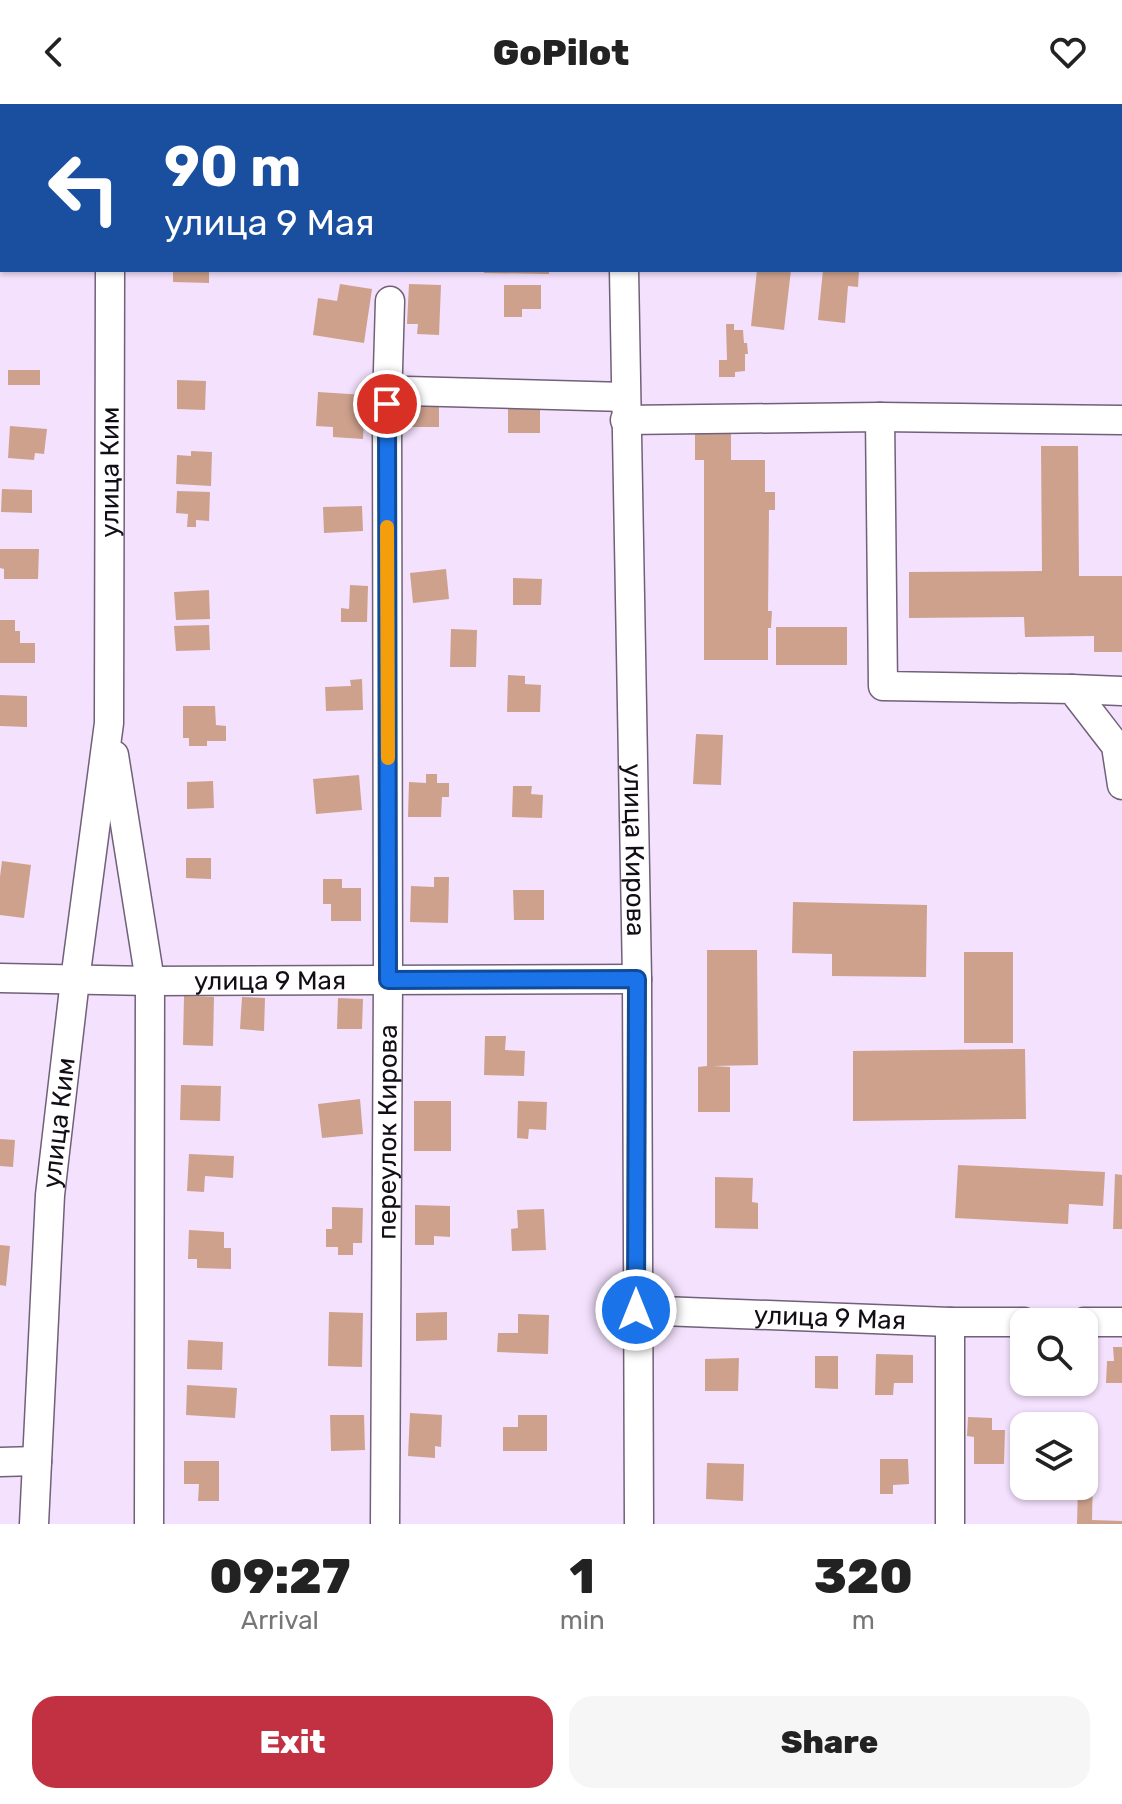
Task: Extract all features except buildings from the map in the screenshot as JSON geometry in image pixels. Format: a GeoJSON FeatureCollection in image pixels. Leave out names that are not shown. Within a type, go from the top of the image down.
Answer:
{"type":"FeatureCollection","features":[{"type":"Feature","properties":{"kind":"street","name":"улица Ким"},"geometry":{"type":"LineString","coordinates":[[34,1524],[50,1195],[109,723],[110,272]]}},
{"type":"Feature","properties":{"kind":"street","name":"улица Кирова"},"geometry":{"type":"LineString","coordinates":[[624,272],[637,979],[639,1524]]}},
{"type":"Feature","properties":{"kind":"street","name":"переулок Кирова"},"geometry":{"type":"LineString","coordinates":[[385,1524],[387,404],[390,301]]}},
{"type":"Feature","properties":{"kind":"street"},"geometry":{"type":"LineString","coordinates":[[387,404],[394,396],[407,391],[625,409],[1122,420]]}},
{"type":"Feature","properties":{"kind":"street"},"geometry":{"type":"LineString","coordinates":[[880,417],[883,686],[1122,691]]}},
{"type":"Feature","properties":{"kind":"street"},"geometry":{"type":"LineString","coordinates":[[1072,689],[1116,746],[1122,785]]}},
{"type":"Feature","properties":{"kind":"street","name":"улица Ким"},"geometry":{"type":"LineString","coordinates":[[109,723],[150,981],[149,1524]]}},
{"type":"Feature","properties":{"kind":"street","name":"улица 9 Мая"},"geometry":{"type":"LineString","coordinates":[[0,978],[150,981],[637,979]]}},
{"type":"Feature","properties":{"kind":"street","name":"улица 9 Мая"},"geometry":{"type":"LineString","coordinates":[[636,1310],[1010,1322]]}},
{"type":"Feature","properties":{"kind":"street"},"geometry":{"type":"LineString","coordinates":[[950,1322],[950,1524]]}},
{"type":"Feature","properties":{"kind":"street"},"geometry":{"type":"LineString","coordinates":[[1098,1322],[1122,1322]]}},
{"type":"Feature","properties":{"kind":"street"},"geometry":{"type":"LineString","coordinates":[[0,1462],[37,1461]]}},
{"type":"Feature","properties":{"kind":"slow traffic"},"geometry":{"type":"LineString","coordinates":[[387,527],[388,758]]}},
{"type":"Feature","properties":{"kind":"route"},"geometry":{"type":"LineString","coordinates":[[387,404],[388,980],[637,979],[636,1310]]}}]}
